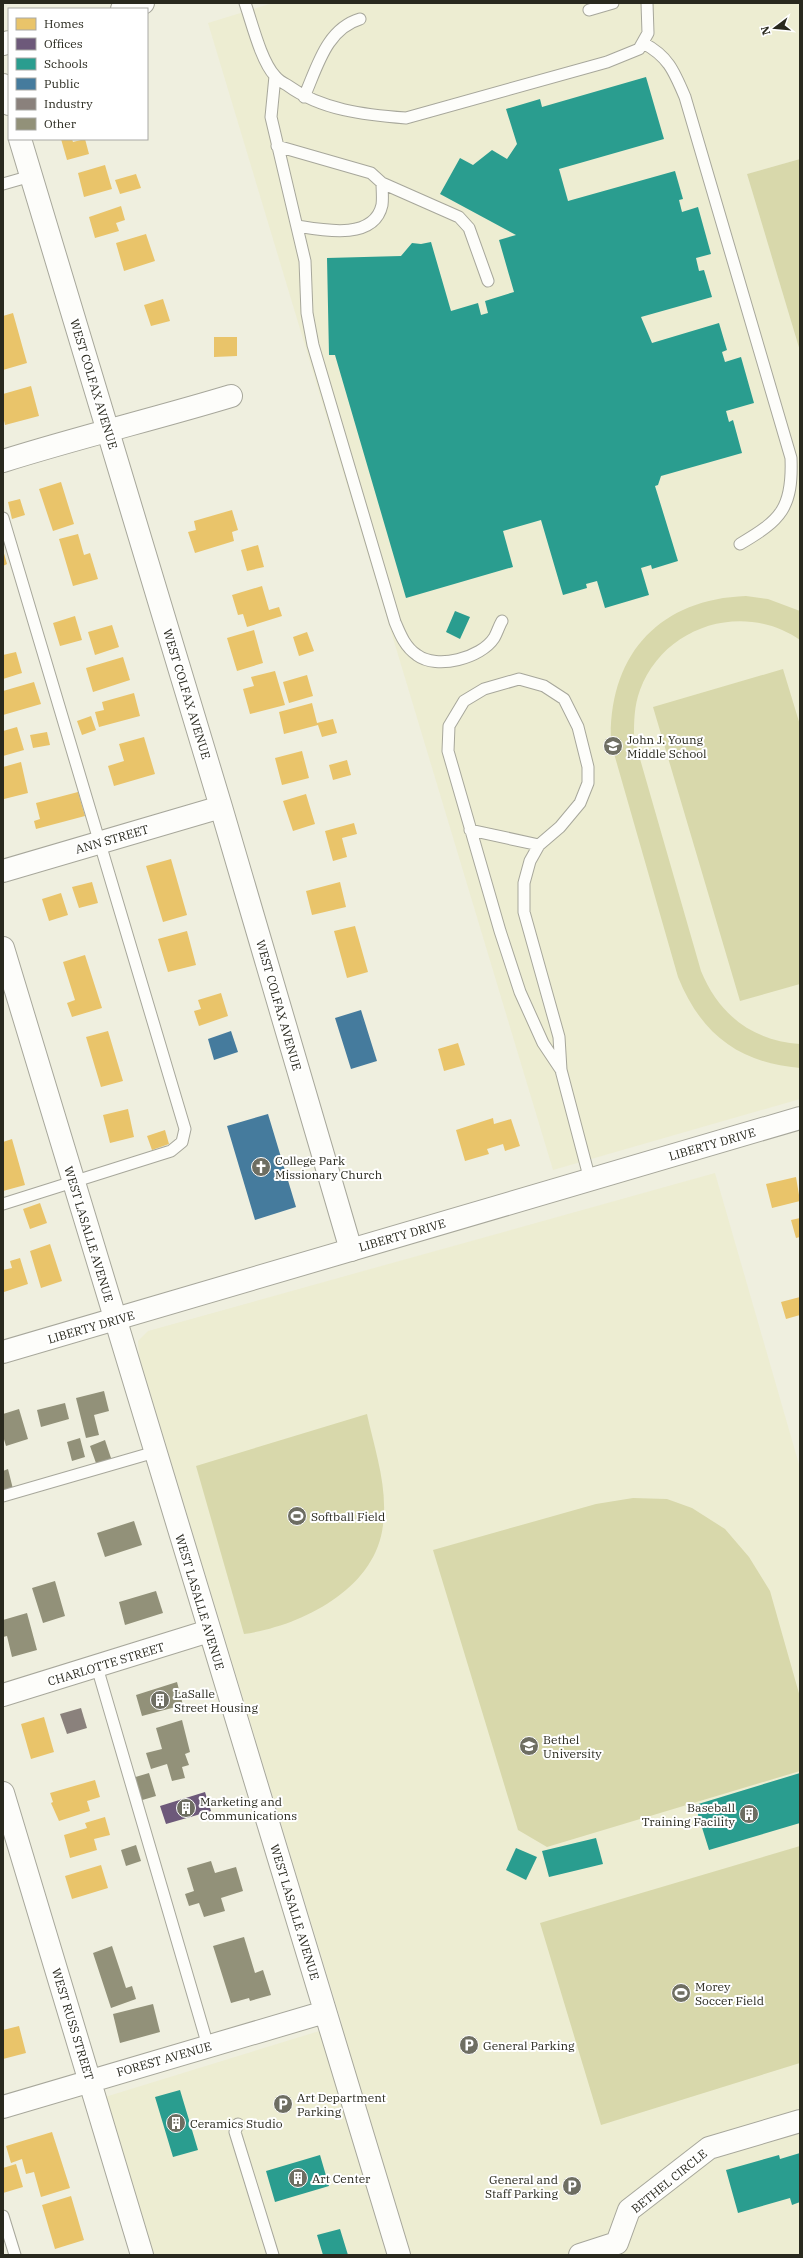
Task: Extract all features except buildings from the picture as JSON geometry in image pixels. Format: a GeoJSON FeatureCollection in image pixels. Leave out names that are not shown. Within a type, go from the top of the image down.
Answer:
{"type":"FeatureCollection","features":[{"type":"Feature","properties":{"kind":"street"},"geometry":{"type":"LineString","coordinates":[[125,8],[142,3]]}},
{"type":"Feature","properties":{"kind":"street"},"geometry":{"type":"LineString","coordinates":[[3,85],[8,101]]}},
{"type":"Feature","properties":{"kind":"street","name":"WEST COLFAX AVENUE"},"geometry":{"type":"LineString","coordinates":[[20,140],[221,807],[351,1250]]}},
{"type":"Feature","properties":{"kind":"street"},"geometry":{"type":"LineString","coordinates":[[3,461],[85,436],[108,431],[231,396]]}},
{"type":"Feature","properties":{"kind":"street","name":"ANN STREET"},"geometry":{"type":"LineString","coordinates":[[3,871],[221,807]]}},
{"type":"Feature","properties":{"kind":"street","name":"WEST LASALLE AVENUE"},"geometry":{"type":"LineString","coordinates":[[3,948],[399,2255]]}},
{"type":"Feature","properties":{"kind":"street","name":"LIBERTY DRIVE"},"geometry":{"type":"LineString","coordinates":[[3,1352],[800,1118]]}},
{"type":"Feature","properties":{"kind":"street","name":"CHARLOTTE STREET"},"geometry":{"type":"LineString","coordinates":[[3,1695],[209,1631]]}},
{"type":"Feature","properties":{"kind":"street","name":"WEST RUSS STREET"},"geometry":{"type":"LineString","coordinates":[[3,1793],[142,2255]]}},
{"type":"Feature","properties":{"kind":"street","name":"FOREST AVENUE"},"geometry":{"type":"LineString","coordinates":[[3,2107],[325,2012]]}},
{"type":"Feature","properties":{"kind":"street","name":"BETHEL CIRCLE"},"geometry":{"type":"LineString","coordinates":[[580,2255],[617,2243],[629,2210],[709,2148],[800,2120]]}},
{"type":"Feature","properties":{"kind":"lane"},"geometry":{"type":"LineString","coordinates":[[245,3],[260,48],[275,76],[304,97],[337,108],[379,116],[406,118],[607,62],[639,49],[648,33],[647,3]]}},
{"type":"Feature","properties":{"kind":"lane"},"geometry":{"type":"LineString","coordinates":[[589,10],[613,3]]}},
{"type":"Feature","properties":{"kind":"lane"},"geometry":{"type":"LineString","coordinates":[[304,97],[332,35],[342,27],[360,19]]}},
{"type":"Feature","properties":{"kind":"lane"},"geometry":{"type":"LineString","coordinates":[[643,43],[657,50],[665,58],[685,97],[791,458],[789,492],[786,504],[779,517],[761,531],[740,544]]}},
{"type":"Feature","properties":{"kind":"lane"},"geometry":{"type":"LineString","coordinates":[[275,76],[271,117],[305,261],[307,313],[313,345],[385,590],[403,641],[417,656],[432,661],[456,662],[479,651],[494,639],[502,621]]}},
{"type":"Feature","properties":{"kind":"lane"},"geometry":{"type":"LineString","coordinates":[[277,146],[371,173],[382,183],[441,207],[459,217],[469,228],[488,281]]}},
{"type":"Feature","properties":{"kind":"lane"},"geometry":{"type":"LineString","coordinates":[[3,184],[32,176]]}},
{"type":"Feature","properties":{"kind":"lane"},"geometry":{"type":"LineString","coordinates":[[297,226],[329,231],[353,230],[371,223],[382,205],[382,183]]}},
{"type":"Feature","properties":{"kind":"lane"},"geometry":{"type":"LineString","coordinates":[[3,518],[185,1129],[185,1134],[177,1148],[171,1151],[3,1204]]}},
{"type":"Feature","properties":{"kind":"lane"},"geometry":{"type":"LineString","coordinates":[[561,1070],[543,1043],[520,992],[470,830],[448,751],[449,726],[464,701],[484,689],[519,679],[544,686],[564,699],[578,727],[588,767],[588,783],[580,803],[560,827],[539,845],[530,861],[524,883],[524,912],[559,1037],[561,1070],[590,1180]]}},
{"type":"Feature","properties":{"kind":"lane"},"geometry":{"type":"LineString","coordinates":[[470,830],[539,845]]}},
{"type":"Feature","properties":{"kind":"lane"},"geometry":{"type":"LineString","coordinates":[[3,1496],[155,1452]]}},
{"type":"Feature","properties":{"kind":"lane"},"geometry":{"type":"LineString","coordinates":[[97,1667],[208,2046]]}},
{"type":"Feature","properties":{"kind":"lane"},"geometry":{"type":"LineString","coordinates":[[238,2124],[235,2132],[273,2255]]}},
{"type":"Feature","properties":{"kind":"lane"},"geometry":{"type":"LineString","coordinates":[[3,2216],[15,2255]]}},
{"type":"Feature","properties":{"kind":"shaded area","name":"John J. Young Middle School"},"geometry":{"type":"Polygon","coordinates":[[[273,3],[800,3],[800,159],[747,174],[800,351],[800,1099],[553,1170],[208,23],[273,3]]]}},
{"type":"Feature","properties":{"kind":"shaded area","name":"Bethel University"},"geometry":{"type":"Polygon","coordinates":[[[715,1173],[800,1468],[800,2255],[153,2255],[105,2097],[342,2024],[139,1356],[138,1341],[148,1331],[715,1173]]]}},
{"type":"Feature","properties":{"kind":"green space"},"geometry":{"type":"Polygon","coordinates":[[[800,159],[800,351],[747,174],[800,159]]]}},
{"type":"Feature","properties":{"kind":"green space"},"geometry":{"type":"Polygon","coordinates":[[[746,596],[768,599],[800,611],[800,640],[778,628],[755,622],[731,622],[708,626],[686,635],[667,649],[651,668],[640,690],[635,708],[634,738],[701,971],[708,987],[717,1001],[740,1023],[767,1038],[800,1044],[800,1068],[758,1060],[725,1042],[711,1030],[698,1015],[687,997],[678,977],[611,743],[612,712],[619,683],[629,659],[645,638],[664,621],[688,608],[715,600],[746,596]]]}},
{"type":"Feature","properties":{"kind":"green space"},"geometry":{"type":"Polygon","coordinates":[[[783,669],[800,725],[800,984],[740,1001],[653,707],[783,669]]]}},
{"type":"Feature","properties":{"kind":"green space","name":"Softball Field"},"geometry":{"type":"Polygon","coordinates":[[[367,1414],[380,1469],[384,1497],[384,1511],[383,1525],[377,1548],[366,1568],[351,1586],[311,1613],[289,1623],[266,1630],[244,1634],[196,1466],[367,1414]]]}},
{"type":"Feature","properties":{"kind":"green space"},"geometry":{"type":"Polygon","coordinates":[[[633,1498],[667,1499],[692,1508],[725,1529],[749,1557],[770,1591],[800,1697],[800,1771],[547,1847],[518,1830],[433,1550],[596,1504],[633,1498]]]}},
{"type":"Feature","properties":{"kind":"green space","name":"Morey Soccer Field"},"geometry":{"type":"Polygon","coordinates":[[[800,1846],[800,2063],[601,2125],[540,1923],[800,1846]]]}},
{"type":"Feature","properties":{"kind":"place","name":"John J. Young Middle School"},"geometry":{"type":"Point","coordinates":[613,746]}},
{"type":"Feature","properties":{"kind":"place","name":"College Park Missionary Church"},"geometry":{"type":"Point","coordinates":[261,1167]}},
{"type":"Feature","properties":{"kind":"place","name":"Softball Field"},"geometry":{"type":"Point","coordinates":[297,1516]}},
{"type":"Feature","properties":{"kind":"place","name":"LaSalle Street Housing"},"geometry":{"type":"Point","coordinates":[160,1700]}},
{"type":"Feature","properties":{"kind":"place","name":"Bethel University"},"geometry":{"type":"Point","coordinates":[529,1746]}},
{"type":"Feature","properties":{"kind":"place","name":"Marketing and Communications"},"geometry":{"type":"Point","coordinates":[186,1808]}},
{"type":"Feature","properties":{"kind":"place","name":"Baseball Training Facility"},"geometry":{"type":"Point","coordinates":[749,1814]}},
{"type":"Feature","properties":{"kind":"place","name":"Morey Soccer Field"},"geometry":{"type":"Point","coordinates":[681,1993]}},
{"type":"Feature","properties":{"kind":"place","name":"General Parking"},"geometry":{"type":"Point","coordinates":[469,2045]}},
{"type":"Feature","properties":{"kind":"place","name":"Art Department Parking"},"geometry":{"type":"Point","coordinates":[283,2104]}},
{"type":"Feature","properties":{"kind":"place","name":"Ceramics Studio"},"geometry":{"type":"Point","coordinates":[176,2123]}},
{"type":"Feature","properties":{"kind":"place","name":"Art Center"},"geometry":{"type":"Point","coordinates":[298,2178]}},
{"type":"Feature","properties":{"kind":"place","name":"General and Staff Parking"},"geometry":{"type":"Point","coordinates":[572,2186]}}]}
